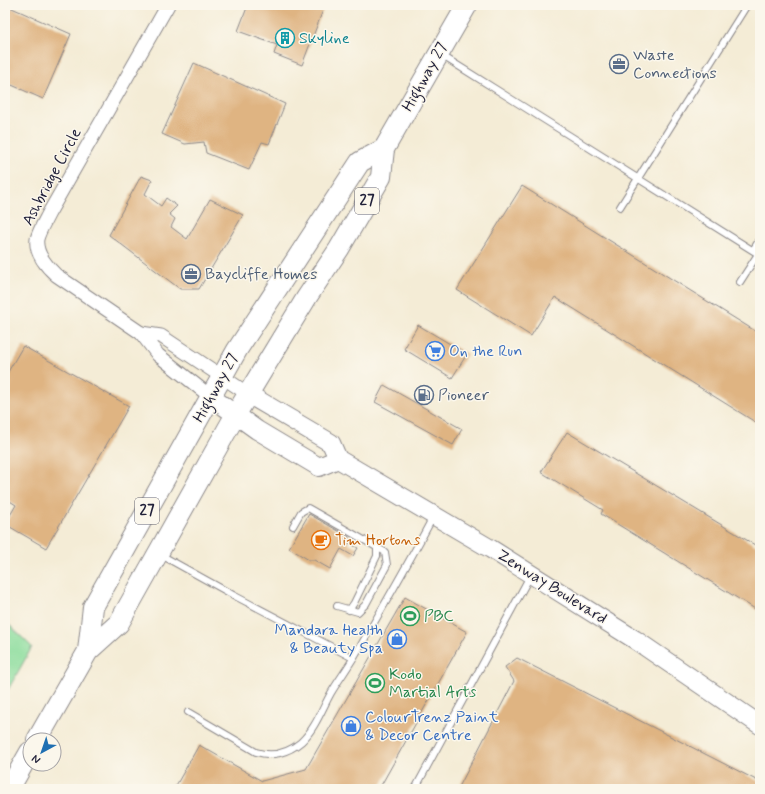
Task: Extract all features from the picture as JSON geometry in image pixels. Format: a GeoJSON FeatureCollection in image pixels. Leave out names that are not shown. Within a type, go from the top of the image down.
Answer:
{"type":"FeatureCollection","features":[{"type":"Feature","properties":{"kind":"main road","name":"Highway 27"},"geometry":{"type":"LineString","coordinates":[[42,732],[88,651],[120,623],[236,414],[307,297],[339,249],[381,177],[384,149],[467,5]]}},
{"type":"Feature","properties":{"kind":"main road","name":"Highway 27"},"geometry":{"type":"LineString","coordinates":[[88,651],[93,607],[223,378],[237,350],[360,162],[384,149]]}},
{"type":"Feature","properties":{"kind":"main road"},"geometry":{"type":"LineString","coordinates":[[9,789],[22,766]]}},
{"type":"Feature","properties":{"kind":"street","name":"Ashbridge Circle"},"geometry":{"type":"LineString","coordinates":[[168,5],[48,213],[37,240],[38,250],[49,269],[56,275],[141,333],[158,355],[211,397]]}},
{"type":"Feature","properties":{"kind":"street","name":"Ashbridge Circle"},"geometry":{"type":"LineString","coordinates":[[141,333],[161,336],[248,394]]}},
{"type":"Feature","properties":{"kind":"street"},"geometry":{"type":"LineString","coordinates":[[211,397],[257,430],[319,467],[338,459],[331,443],[248,394]]}},
{"type":"Feature","properties":{"kind":"street","name":"Zenway Boulevard"},"geometry":{"type":"LineString","coordinates":[[338,459],[435,515],[634,638],[760,725]]}},
{"type":"Feature","properties":{"kind":"lane"},"geometry":{"type":"LineString","coordinates":[[620,207],[748,5]]}},
{"type":"Feature","properties":{"kind":"lane"},"geometry":{"type":"LineString","coordinates":[[438,53],[757,253]]}},
{"type":"Feature","properties":{"kind":"lane"},"geometry":{"type":"LineString","coordinates":[[740,282],[757,253],[760,239]]}},
{"type":"Feature","properties":{"kind":"lane"},"geometry":{"type":"LineString","coordinates":[[293,526],[301,512],[308,508],[385,552],[387,565],[366,604],[358,612],[337,606]]}},
{"type":"Feature","properties":{"kind":"lane"},"geometry":{"type":"LineString","coordinates":[[188,712],[256,752],[266,755],[282,753],[300,742],[308,734],[321,713],[331,693],[353,658],[435,515]]}},
{"type":"Feature","properties":{"kind":"lane"},"geometry":{"type":"LineString","coordinates":[[349,610],[354,603],[377,556],[376,547]]}},
{"type":"Feature","properties":{"kind":"lane"},"geometry":{"type":"LineString","coordinates":[[159,554],[353,658]]}},
{"type":"Feature","properties":{"kind":"lane"},"geometry":{"type":"LineString","coordinates":[[415,789],[531,574]]}},
{"type":"Feature","properties":{"kind":"green space"},"geometry":{"type":"Polygon","coordinates":[[[5,621],[32,647],[5,695],[5,621]]]}},
{"type":"Feature","properties":{"kind":"building"},"geometry":{"type":"Polygon","coordinates":[[[5,5],[71,34],[43,99],[5,82],[5,5]]]}},
{"type":"Feature","properties":{"kind":"building","name":"Skyline"},"geometry":{"type":"Polygon","coordinates":[[[248,5],[282,5],[293,9],[294,5],[309,5],[323,10],[302,65],[274,54],[277,45],[238,31],[248,5]]]}},
{"type":"Feature","properties":{"kind":"building"},"geometry":{"type":"Polygon","coordinates":[[[194,63],[285,104],[269,144],[262,142],[249,170],[206,153],[204,142],[185,144],[162,134],[194,63]]]}},
{"type":"Feature","properties":{"kind":"building"},"geometry":{"type":"Polygon","coordinates":[[[141,176],[152,180],[145,194],[161,206],[166,198],[177,206],[169,214],[175,219],[171,227],[187,239],[210,199],[243,215],[199,289],[180,289],[109,235],[141,176]]]}},
{"type":"Feature","properties":{"kind":"building"},"geometry":{"type":"Polygon","coordinates":[[[522,186],[760,334],[760,425],[555,297],[531,336],[457,290],[522,186]]]}},
{"type":"Feature","properties":{"kind":"building","name":"On the Run"},"geometry":{"type":"Polygon","coordinates":[[[418,325],[467,354],[452,378],[404,349],[418,325]]]}},
{"type":"Feature","properties":{"kind":"building"},"geometry":{"type":"Polygon","coordinates":[[[23,346],[129,406],[46,548],[5,524],[16,505],[5,498],[5,377],[23,346]]]}},
{"type":"Feature","properties":{"kind":"building"},"geometry":{"type":"Polygon","coordinates":[[[384,385],[462,429],[453,445],[375,402],[384,385]]]}},
{"type":"Feature","properties":{"kind":"building"},"geometry":{"type":"Polygon","coordinates":[[[567,432],[760,548],[760,612],[601,514],[603,510],[541,472],[567,432]]]}},
{"type":"Feature","properties":{"kind":"building","name":"Tim Hortons"},"geometry":{"type":"Polygon","coordinates":[[[309,514],[349,537],[347,542],[358,548],[353,556],[341,549],[330,569],[314,560],[309,560],[289,548],[309,514]]]}},
{"type":"Feature","properties":{"kind":"building"},"geometry":{"type":"Polygon","coordinates":[[[405,597],[467,632],[379,789],[174,789],[199,745],[262,781],[306,769],[405,597]]]}},
{"type":"Feature","properties":{"kind":"building"},"geometry":{"type":"Polygon","coordinates":[[[517,658],[760,782],[760,789],[458,789],[514,681],[505,667],[517,658]]]}},
{"type":"Feature","properties":{"kind":"place","name":"Skyline"},"geometry":{"type":"Point","coordinates":[285,38]}},
{"type":"Feature","properties":{"kind":"place","name":"Waste Connections"},"geometry":{"type":"Point","coordinates":[619,64]}},
{"type":"Feature","properties":{"kind":"place","name":"Baycliffe Homes"},"geometry":{"type":"Point","coordinates":[191,274]}},
{"type":"Feature","properties":{"kind":"place","name":"On the Run"},"geometry":{"type":"Point","coordinates":[435,351]}},
{"type":"Feature","properties":{"kind":"place","name":"Pioneer"},"geometry":{"type":"Point","coordinates":[424,395]}},
{"type":"Feature","properties":{"kind":"place","name":"Tim Hortons"},"geometry":{"type":"Point","coordinates":[321,540]}},
{"type":"Feature","properties":{"kind":"place","name":"PBC"},"geometry":{"type":"Point","coordinates":[410,616]}},
{"type":"Feature","properties":{"kind":"place","name":"Mandara Health & Beauty Spa"},"geometry":{"type":"Point","coordinates":[397,639]}},
{"type":"Feature","properties":{"kind":"place","name":"Kodo Martial Arts"},"geometry":{"type":"Point","coordinates":[375,683]}},
{"type":"Feature","properties":{"kind":"place","name":"ColourTrenz Paint & Decor Centre"},"geometry":{"type":"Point","coordinates":[351,726]}}]}
